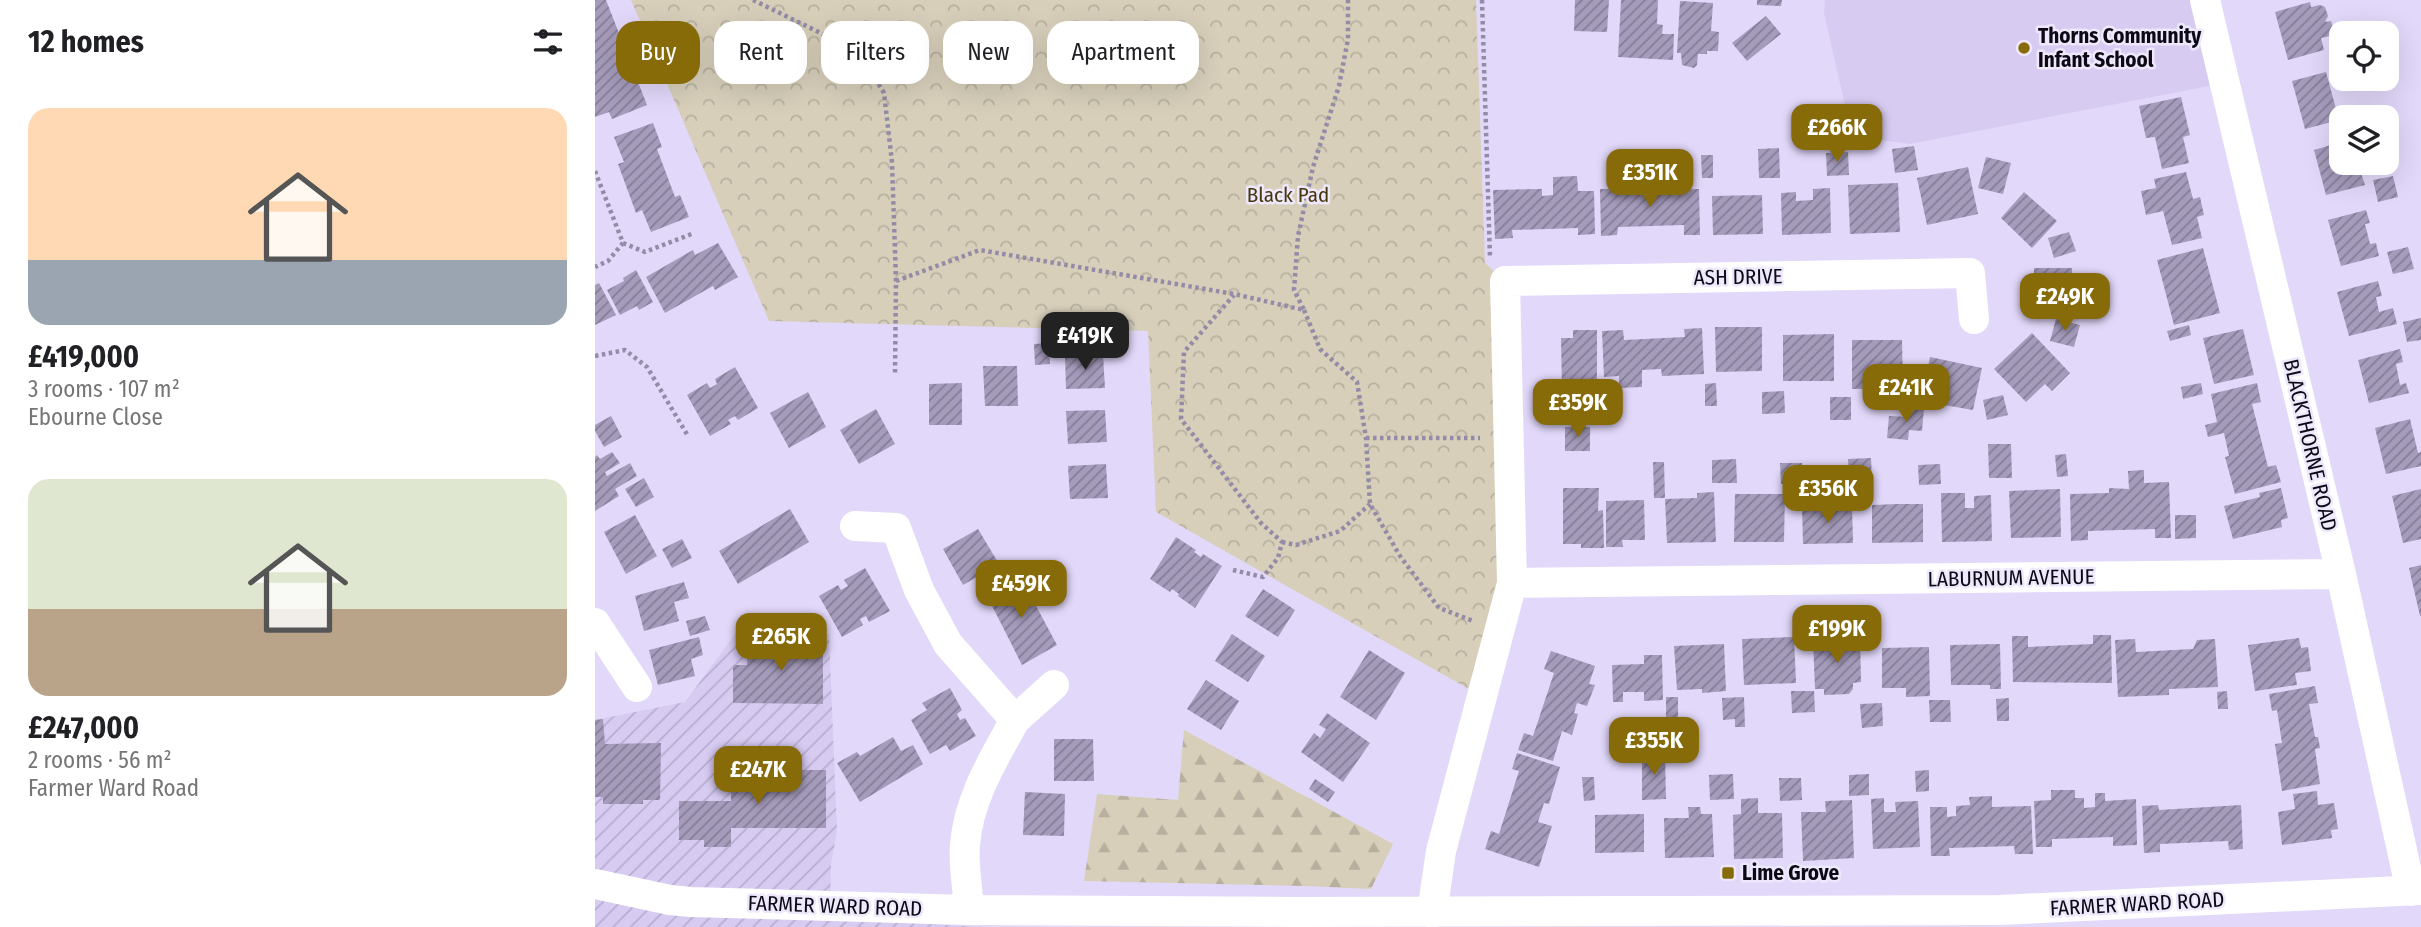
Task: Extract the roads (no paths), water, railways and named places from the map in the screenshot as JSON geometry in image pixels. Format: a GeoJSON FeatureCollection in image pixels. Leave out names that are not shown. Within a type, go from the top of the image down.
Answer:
{"type":"FeatureCollection","features":[{"type":"Feature","properties":{"kind":"street","name":"BLACKTHORNE ROAD"},"geometry":{"type":"LineString","coordinates":[[2205,0],[2416,890]]}},
{"type":"Feature","properties":{"kind":"street","name":"ASH DRIVE"},"geometry":{"type":"LineString","coordinates":[[1512,583],[1505,281],[1970,262],[1974,319]]}},
{"type":"Feature","properties":{"kind":"street"},"geometry":{"type":"LineString","coordinates":[[855,526],[905,525],[919,590],[948,644],[1015,719]]}},
{"type":"Feature","properties":{"kind":"street","name":"LABURNUM AVENUE"},"geometry":{"type":"LineString","coordinates":[[1512,583],[2341,574]]}},
{"type":"Feature","properties":{"kind":"street"},"geometry":{"type":"LineString","coordinates":[[1432,913],[1441,851],[1512,583]]}},
{"type":"Feature","properties":{"kind":"street"},"geometry":{"type":"LineString","coordinates":[[595,623],[637,687]]}},
{"type":"Feature","properties":{"kind":"street"},"geometry":{"type":"LineString","coordinates":[[969,910],[965,845],[972,813],[990,764],[1015,719],[1054,685]]}},
{"type":"Feature","properties":{"kind":"street","name":"FARMER WARD ROAD"},"geometry":{"type":"LineString","coordinates":[[595,884],[691,902],[969,910],[1432,913],[2000,910],[2416,890]]}},
{"type":"Feature","properties":{"kind":"place","name":"Thorns Community Infant School"},"geometry":{"type":"Point","coordinates":[2024,48]}},
{"type":"Feature","properties":{"kind":"place","name":"Lime Grove"},"geometry":{"type":"Point","coordinates":[1728,873]}},
{"type":"Feature","properties":{"kind":"park label","name":"Black Pad"},"geometry":{"type":"Point","coordinates":[1288,195]}}]}
